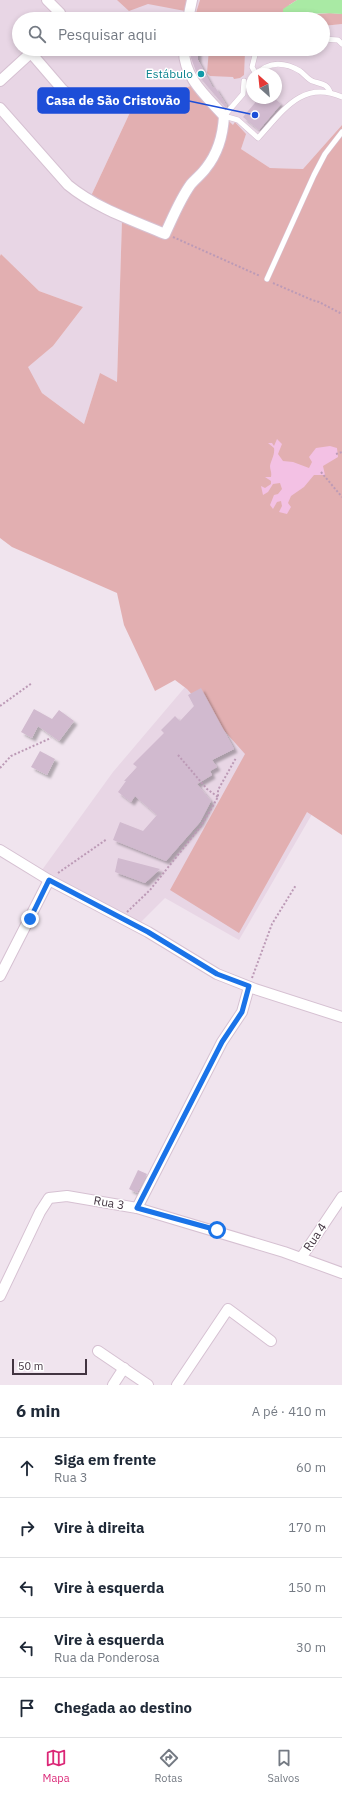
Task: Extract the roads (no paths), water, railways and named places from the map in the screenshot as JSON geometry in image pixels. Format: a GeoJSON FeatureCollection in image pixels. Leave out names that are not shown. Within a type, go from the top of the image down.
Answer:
{"type":"FeatureCollection","features":[{"type":"Feature","properties":{"kind":"street"},"geometry":{"type":"LineString","coordinates":[[47,0],[59,12]]}},
{"type":"Feature","properties":{"kind":"street"},"geometry":{"type":"LineString","coordinates":[[189,12],[192,0]]}},
{"type":"Feature","properties":{"kind":"street"},"geometry":{"type":"LineString","coordinates":[[0,81],[28,56]]}},
{"type":"Feature","properties":{"kind":"street"},"geometry":{"type":"LineString","coordinates":[[37,56],[62,89],[68,94],[116,100]]}},
{"type":"Feature","properties":{"kind":"street"},"geometry":{"type":"LineString","coordinates":[[0,108],[68,185],[79,193],[109,209],[165,234],[178,206],[191,184],[206,169],[218,151],[224,125],[224,116],[196,86],[190,73],[186,56]]}},
{"type":"Feature","properties":{"kind":"street"},"geometry":{"type":"LineString","coordinates":[[0,850],[49,880],[121,917],[217,974],[342,1016]]}},
{"type":"Feature","properties":{"kind":"street"},"geometry":{"type":"LineString","coordinates":[[0,976],[49,880]]}},
{"type":"Feature","properties":{"kind":"street"},"geometry":{"type":"LineString","coordinates":[[137,1208],[222,1042],[242,1012],[249,986]]}},
{"type":"Feature","properties":{"kind":"street","name":"Rua 3"},"geometry":{"type":"LineString","coordinates":[[0,1296],[40,1212],[49,1198],[67,1196],[137,1208],[225,1233],[342,1273]]}},
{"type":"Feature","properties":{"kind":"street","name":"Rua 4"},"geometry":{"type":"LineString","coordinates":[[301,1258],[342,1196]]}},
{"type":"Feature","properties":{"kind":"street"},"geometry":{"type":"LineString","coordinates":[[177,1385],[228,1309],[271,1341]]}},
{"type":"Feature","properties":{"kind":"street"},"geometry":{"type":"LineString","coordinates":[[98,1351],[148,1385]]}},
{"type":"Feature","properties":{"kind":"street"},"geometry":{"type":"LineString","coordinates":[[113,1385],[124,1368]]}},
{"type":"Feature","properties":{"kind":"lane"},"geometry":{"type":"LineString","coordinates":[[330,39],[338,40],[342,44]]}},
{"type":"Feature","properties":{"kind":"lane"},"geometry":{"type":"LineString","coordinates":[[253,68],[255,56]]}},
{"type":"Feature","properties":{"kind":"lane"},"geometry":{"type":"LineString","coordinates":[[265,68],[269,65],[285,64],[299,71],[311,80],[324,84],[330,92]]}},
{"type":"Feature","properties":{"kind":"lane"},"geometry":{"type":"LineString","coordinates":[[244,81],[243,94],[224,116],[238,120],[258,138],[292,101],[307,94],[330,92],[342,97]]}},
{"type":"Feature","properties":{"kind":"lane"},"geometry":{"type":"LineString","coordinates":[[267,279],[314,175],[325,154],[342,132]]}},
{"type":"Feature","properties":{"kind":"place","name":"Estábulo"},"geometry":{"type":"Point","coordinates":[201,74]}},
{"type":"Feature","properties":{"kind":"place","name":"Casa de São Cristovão"},"geometry":{"type":"Point","coordinates":[255,115]}}]}
